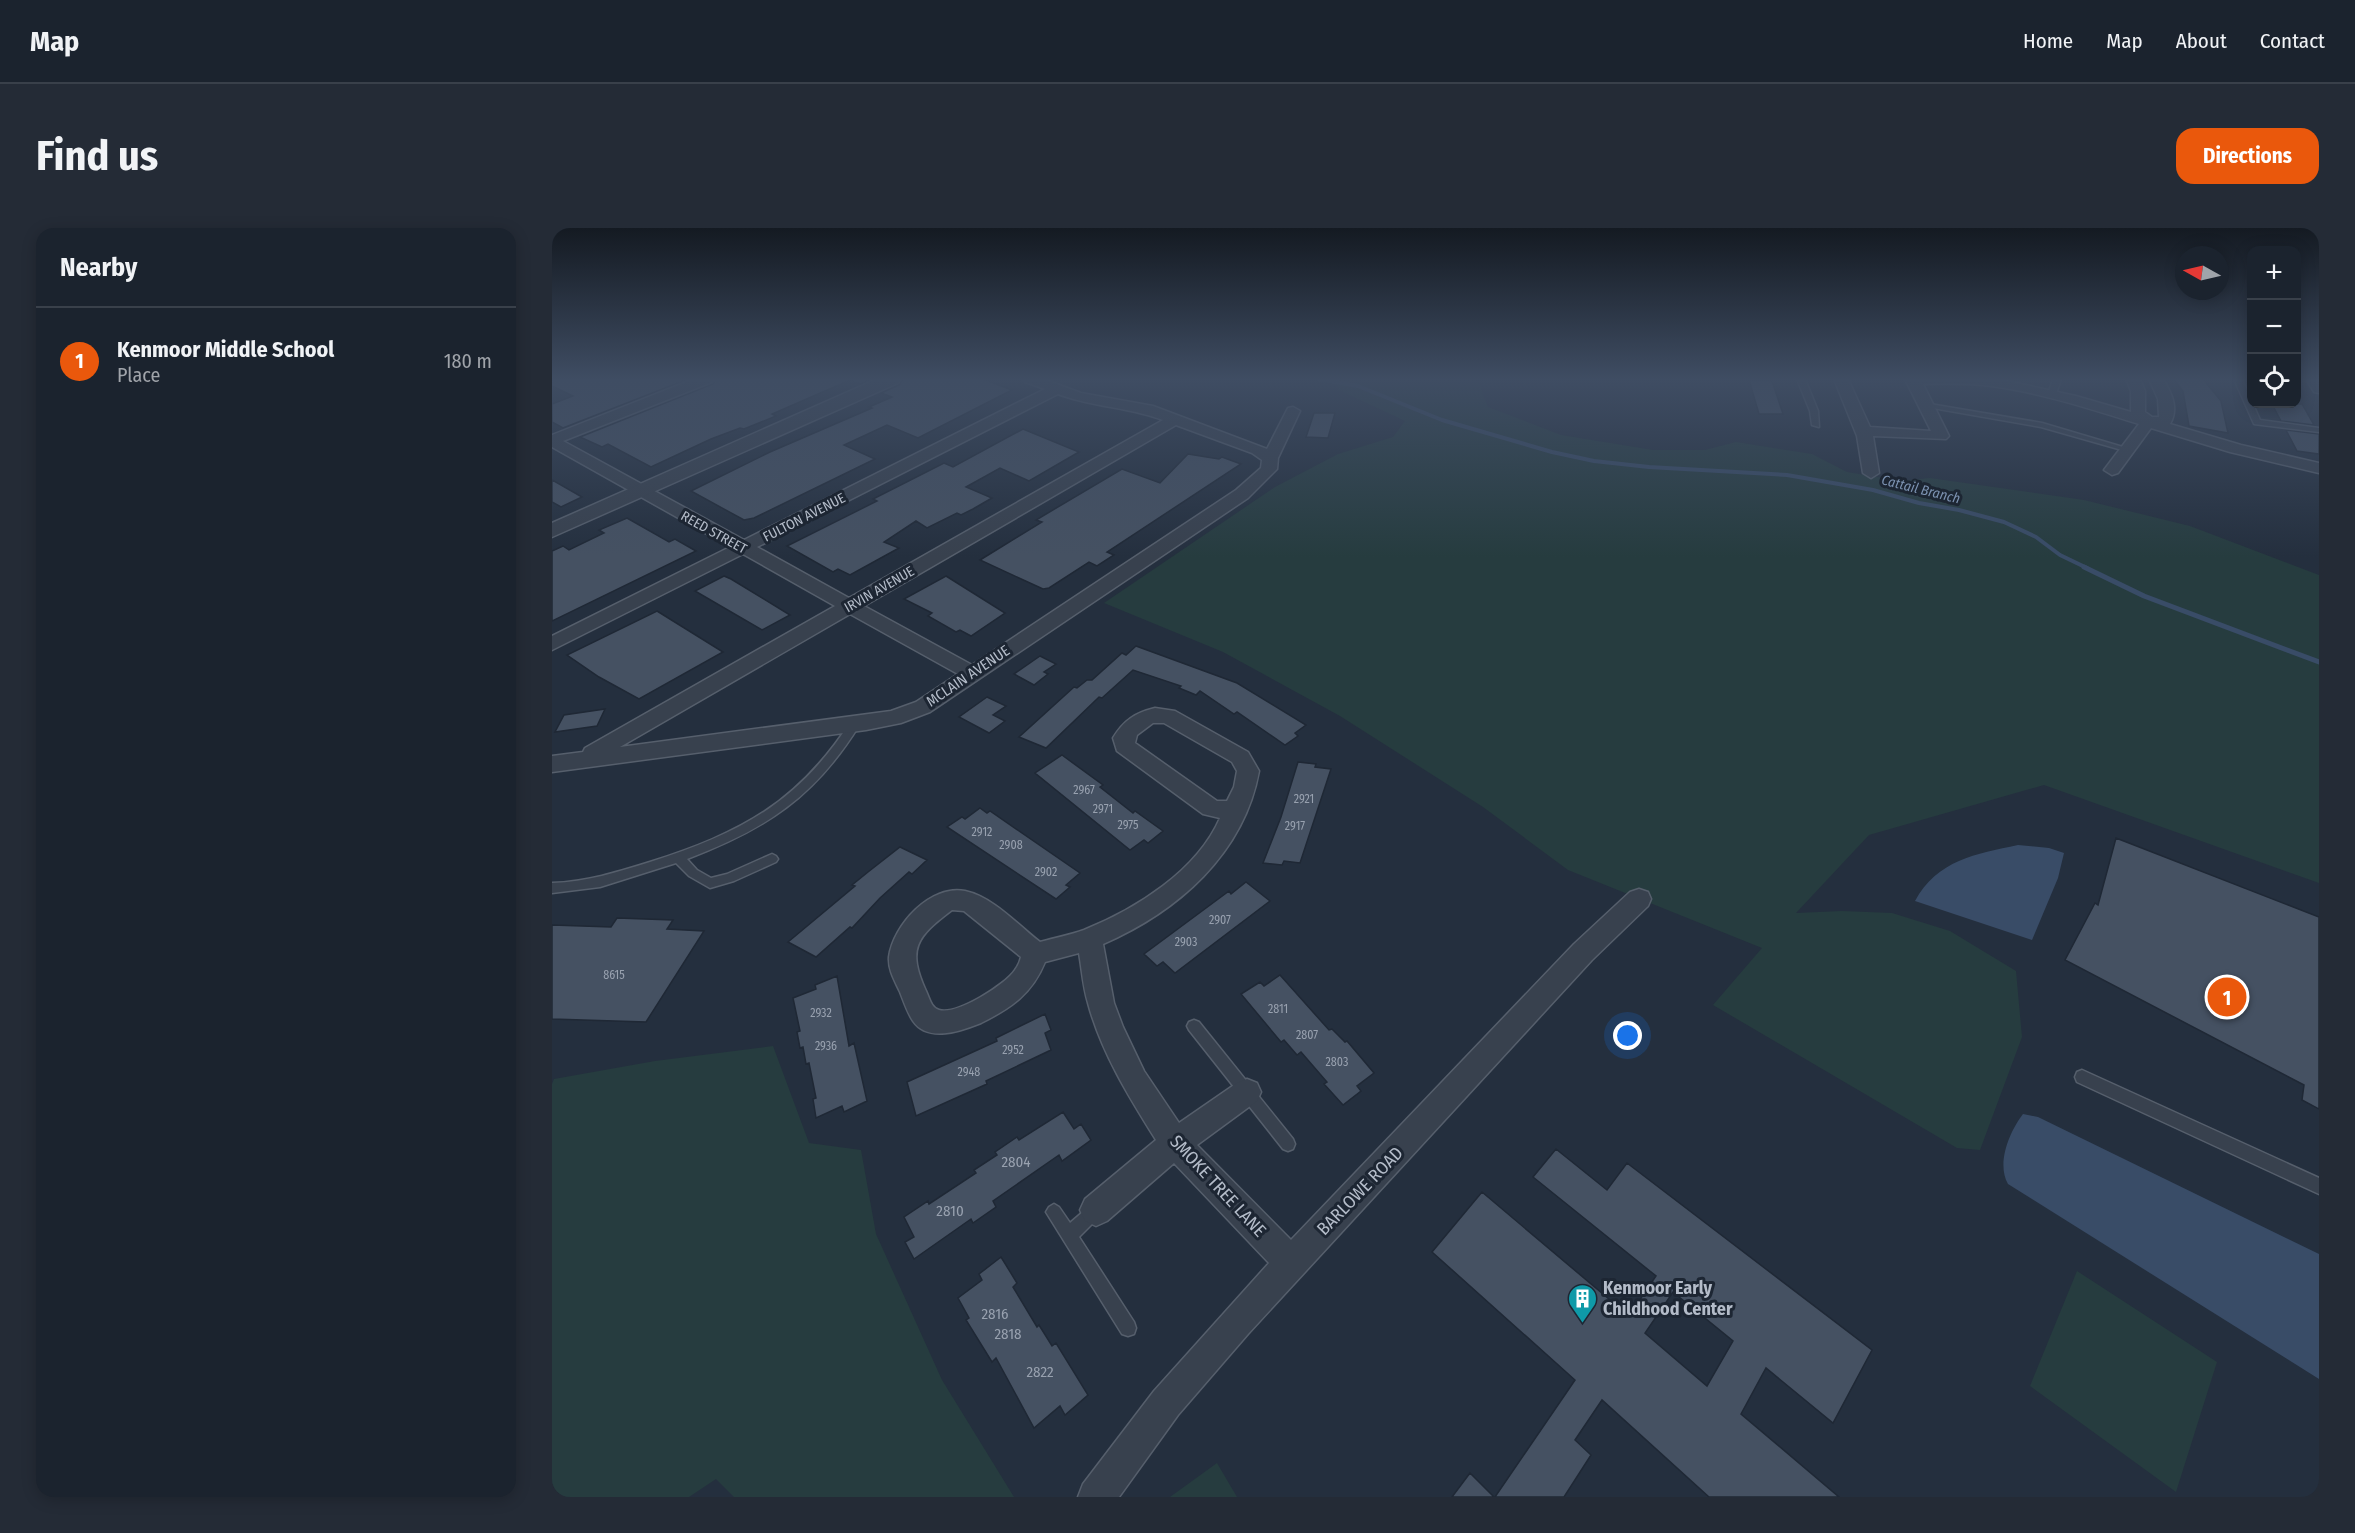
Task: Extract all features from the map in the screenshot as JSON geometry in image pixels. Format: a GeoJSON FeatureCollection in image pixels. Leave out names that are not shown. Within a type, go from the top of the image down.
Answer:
{"type":"FeatureCollection","features":[{"type":"Feature","properties":{"kind":"street"},"geometry":{"type":"LineString","coordinates":[[552,531],[760,438]]}},
{"type":"Feature","properties":{"kind":"street","name":"FULTON AVENUE"},"geometry":{"type":"LineString","coordinates":[[552,644],[960,438]]}},
{"type":"Feature","properties":{"kind":"street","name":"IRVIN AVENUE"},"geometry":{"type":"LineString","coordinates":[[584,759],[1141,438]]}},
{"type":"Feature","properties":{"kind":"street"},"geometry":{"type":"LineString","coordinates":[[1226,438],[1258,450],[1270,458]]}},
{"type":"Feature","properties":{"kind":"street","name":"MCLAIN AVENUE"},"geometry":{"type":"LineString","coordinates":[[552,764],[855,724],[908,713],[939,697],[971,673],[1232,502],[1265,474],[1280,438]]}},
{"type":"Feature","properties":{"kind":"street"},"geometry":{"type":"LineString","coordinates":[[1867,438],[1871,473]]}},
{"type":"Feature","properties":{"kind":"street"},"geometry":{"type":"LineString","coordinates":[[2112,470],[2137,438]]}},
{"type":"Feature","properties":{"kind":"street"},"geometry":{"type":"LineString","coordinates":[[2199,438],[2259,457],[2319,468]]}},
{"type":"Feature","properties":{"kind":"street","name":"REED STREET"},"geometry":{"type":"LineString","coordinates":[[552,441],[971,673]]}},
{"type":"Feature","properties":{"kind":"street"},"geometry":{"type":"LineString","coordinates":[[1036,954],[973,904],[948,900],[913,930],[907,938],[901,961],[921,1011],[930,1020],[942,1023],[958,1021],[1010,991],[1024,978],[1036,954],[1089,939],[1160,899],[1206,861],[1226,834],[1245,787],[1248,771],[1240,757],[1168,716],[1145,717],[1128,731],[1124,738],[1125,746],[1211,807],[1222,810],[1235,808]]}},
{"type":"Feature","properties":{"kind":"street","name":"BARLOWE ROAD"},"geometry":{"type":"LineString","coordinates":[[1096,1497],[1166,1403],[1291,1263],[1576,960],[1639,899]]}},
{"type":"Feature","properties":{"kind":"street","name":"SMOKE TREE LANE"},"geometry":{"type":"LineString","coordinates":[[1089,939],[1101,1003],[1134,1080],[1175,1143],[1291,1263]]}},
{"type":"Feature","properties":{"kind":"street"},"geometry":{"type":"LineString","coordinates":[[1096,1210],[1175,1143],[1247,1092]]}},
{"type":"Feature","properties":{"kind":"lane"},"geometry":{"type":"LineString","coordinates":[[2088,438],[2129,450]]}},
{"type":"Feature","properties":{"kind":"lane"},"geometry":{"type":"LineString","coordinates":[[552,888],[588,884],[716,845],[768,816],[821,772],[834,758],[855,724]]}},
{"type":"Feature","properties":{"kind":"lane"},"geometry":{"type":"LineString","coordinates":[[678,858],[693,873],[710,883],[730,878],[772,858]]}},
{"type":"Feature","properties":{"kind":"lane"},"geometry":{"type":"LineString","coordinates":[[1194,1026],[1288,1144]]}},
{"type":"Feature","properties":{"kind":"lane"},"geometry":{"type":"LineString","coordinates":[[2082,1077],[2319,1186]]}},
{"type":"Feature","properties":{"kind":"lane"},"geometry":{"type":"LineString","coordinates":[[1069,1235],[1096,1210]]}},
{"type":"Feature","properties":{"kind":"lane"},"geometry":{"type":"LineString","coordinates":[[1054,1212],[1128,1328]]}},
{"type":"Feature","properties":{"kind":"green space"},"geometry":{"type":"Polygon","coordinates":[[[1389,438],[1581,438],[1653,450],[1705,450],[1736,442],[1812,454],[1847,472],[1901,481],[1930,478],[2084,500],[2190,526],[2319,575],[2319,883],[2044,785],[1869,835],[1796,913],[1842,911],[1892,913],[1950,931],[2016,971],[2022,1037],[1980,1150],[1957,1148],[1713,1005],[1762,948],[1568,870],[1483,807],[1340,716],[1223,652],[1104,603],[1275,487],[1338,454],[1389,438]]]}},
{"type":"Feature","properties":{"kind":"green space"},"geometry":{"type":"Polygon","coordinates":[[[773,1046],[809,1143],[861,1150],[876,1234],[942,1380],[1014,1497],[734,1497],[716,1479],[689,1497],[552,1497],[552,1084],[554,1079],[655,1061],[773,1046]]]}},
{"type":"Feature","properties":{"kind":"green space"},"geometry":{"type":"Polygon","coordinates":[[[2077,1271],[2217,1362],[2176,1492],[2030,1386],[2077,1271]]]}},
{"type":"Feature","properties":{"kind":"green space"},"geometry":{"type":"Polygon","coordinates":[[[1217,1463],[1237,1497],[1170,1497],[1217,1463]]]}},
{"type":"Feature","properties":{"kind":"water"},"geometry":{"type":"Polygon","coordinates":[[[2018,845],[2049,848],[2064,853],[2058,878],[2032,940],[1915,901],[1934,876],[1946,868],[1973,856],[2018,845]]]}},
{"type":"Feature","properties":{"kind":"water"},"geometry":{"type":"Polygon","coordinates":[[[2023,1114],[2038,1117],[2319,1254],[2319,1379],[2008,1184],[2003,1167],[2004,1157],[2009,1138],[2023,1114]]]}},
{"type":"Feature","properties":{"kind":"building"},"geometry":{"type":"Polygon","coordinates":[[[583,438],[713,438],[651,467],[608,444],[602,447],[583,438]]]}},
{"type":"Feature","properties":{"kind":"building"},"geometry":{"type":"Polygon","coordinates":[[[802,438],[859,438],[844,445],[875,459],[754,518],[744,520],[691,491],[802,438]]]}},
{"type":"Feature","properties":{"kind":"building"},"geometry":{"type":"Polygon","coordinates":[[[1006,438],[1045,438],[1079,452],[1029,481],[1000,468],[966,487],[992,498],[961,515],[957,513],[927,528],[916,521],[884,542],[899,548],[850,575],[838,569],[833,572],[787,546],[877,501],[873,499],[944,463],[953,467],[1006,438]]]}},
{"type":"Feature","properties":{"kind":"building"},"geometry":{"type":"Polygon","coordinates":[[[2290,438],[2319,438],[2319,454],[2297,451],[2290,438]]]}},
{"type":"Feature","properties":{"kind":"building"},"geometry":{"type":"Polygon","coordinates":[[[1188,454],[1219,459],[1222,457],[1241,464],[1107,552],[1114,555],[1097,566],[1089,562],[1049,588],[1043,589],[980,560],[1042,522],[1036,520],[1122,469],[1160,483],[1188,454]]]}},
{"type":"Feature","properties":{"kind":"building"},"geometry":{"type":"Polygon","coordinates":[[[552,480],[582,497],[561,507],[552,502],[552,480]]]}},
{"type":"Feature","properties":{"kind":"building"},"geometry":{"type":"Polygon","coordinates":[[[627,518],[669,542],[675,539],[696,551],[552,621],[552,551],[563,546],[569,550],[604,533],[599,530],[627,518]]]}},
{"type":"Feature","properties":{"kind":"building"},"geometry":{"type":"Polygon","coordinates":[[[724,576],[790,615],[762,630],[695,591],[724,576]]]}},
{"type":"Feature","properties":{"kind":"building"},"geometry":{"type":"Polygon","coordinates":[[[946,576],[1005,613],[971,636],[960,630],[956,632],[928,616],[932,613],[904,599],[946,576]]]}},
{"type":"Feature","properties":{"kind":"building"},"geometry":{"type":"Polygon","coordinates":[[[657,611],[723,652],[639,699],[599,677],[567,655],[657,611]]]}},
{"type":"Feature","properties":{"kind":"building"},"geometry":{"type":"Polygon","coordinates":[[[1136,646],[1237,683],[1306,725],[1295,733],[1298,736],[1285,745],[1237,712],[1234,714],[1200,691],[1196,695],[1179,688],[1181,686],[1133,670],[1102,698],[1099,697],[1046,748],[1019,737],[1074,687],[1077,688],[1087,680],[1092,680],[1122,653],[1126,655],[1136,646]]]}},
{"type":"Feature","properties":{"kind":"building"},"geometry":{"type":"Polygon","coordinates":[[[1040,656],[1056,664],[1044,672],[1048,674],[1034,685],[1014,674],[1040,656]]]}},
{"type":"Feature","properties":{"kind":"building"},"geometry":{"type":"Polygon","coordinates":[[[987,697],[1006,706],[993,715],[1005,721],[989,733],[959,717],[987,697]]]}},
{"type":"Feature","properties":{"kind":"building"},"geometry":{"type":"Polygon","coordinates":[[[605,709],[597,726],[555,732],[564,715],[605,709]]]}},
{"type":"Feature","properties":{"kind":"building"},"geometry":{"type":"Polygon","coordinates":[[[1062,755],[1103,785],[1100,787],[1133,813],[1135,811],[1163,831],[1148,843],[1144,840],[1130,850],[1035,773],[1062,755]]]}},
{"type":"Feature","properties":{"kind":"building"},"geometry":{"type":"Polygon","coordinates":[[[1298,762],[1331,769],[1300,863],[1284,861],[1282,865],[1263,863],[1281,817],[1298,762]]]}},
{"type":"Feature","properties":{"kind":"building"},"geometry":{"type":"Polygon","coordinates":[[[980,808],[987,813],[990,811],[1080,873],[1066,885],[1070,887],[1056,899],[947,827],[962,817],[965,819],[980,808]]]}},
{"type":"Feature","properties":{"kind":"building"},"geometry":{"type":"Polygon","coordinates":[[[2116,838],[2319,917],[2319,1109],[2302,1100],[2304,1085],[2065,960],[2095,903],[2098,905],[2116,838]]]}},
{"type":"Feature","properties":{"kind":"building"},"geometry":{"type":"Polygon","coordinates":[[[900,847],[927,860],[912,874],[909,872],[880,898],[852,928],[850,927],[816,957],[788,942],[855,886],[852,885],[900,847]]]}},
{"type":"Feature","properties":{"kind":"building"},"geometry":{"type":"Polygon","coordinates":[[[1246,882],[1270,901],[1175,973],[1163,962],[1157,966],[1144,954],[1229,891],[1231,894],[1246,882]]]}},
{"type":"Feature","properties":{"kind":"building"},"geometry":{"type":"Polygon","coordinates":[[[617,918],[673,920],[667,929],[704,931],[646,1022],[552,1019],[552,925],[611,927],[617,918]]]}},
{"type":"Feature","properties":{"kind":"building"},"geometry":{"type":"Polygon","coordinates":[[[1280,975],[1329,1030],[1332,1029],[1345,1042],[1347,1041],[1374,1073],[1357,1086],[1361,1091],[1343,1105],[1324,1084],[1327,1082],[1301,1052],[1297,1055],[1284,1040],[1281,1042],[1241,994],[1260,982],[1264,986],[1280,975]]]}},
{"type":"Feature","properties":{"kind":"building"},"geometry":{"type":"Polygon","coordinates":[[[837,976],[849,1046],[854,1043],[867,1101],[844,1112],[842,1106],[816,1118],[813,1099],[816,1098],[809,1063],[806,1064],[803,1047],[800,1048],[797,1032],[800,1031],[793,998],[816,989],[815,985],[837,976]]]}},
{"type":"Feature","properties":{"kind":"building"},"geometry":{"type":"Polygon","coordinates":[[[1045,1014],[1051,1030],[1045,1033],[1051,1050],[986,1081],[987,1084],[916,1116],[907,1082],[997,1041],[996,1038],[1045,1014]]]}},
{"type":"Feature","properties":{"kind":"building"},"geometry":{"type":"Polygon","coordinates":[[[1063,1112],[1074,1129],[1081,1124],[1091,1140],[1062,1161],[1059,1155],[993,1201],[996,1207],[973,1223],[971,1219],[914,1259],[905,1242],[914,1237],[904,1217],[928,1201],[929,1204],[976,1173],[974,1170],[997,1155],[995,1152],[1017,1137],[1019,1140],[1063,1112]]]}},
{"type":"Feature","properties":{"kind":"building","name":"Kenmoor Early Childhood Center"},"geometry":{"type":"Polygon","coordinates":[[[1556,1149],[1607,1190],[1627,1163],[1872,1350],[1833,1423],[1766,1368],[1741,1414],[1839,1497],[1709,1497],[1602,1400],[1575,1440],[1591,1455],[1564,1497],[1495,1497],[1575,1380],[1432,1252],[1482,1192],[1629,1316],[1656,1276],[1533,1177],[1556,1149]],[[1673,1292],[1645,1333],[1707,1386],[1733,1341],[1673,1292]]]}},
{"type":"Feature","properties":{"kind":"building"},"geometry":{"type":"Polygon","coordinates":[[[1001,1257],[1017,1283],[1013,1287],[1037,1327],[1039,1325],[1052,1346],[1056,1343],[1088,1395],[1065,1415],[1060,1406],[1034,1428],[996,1358],[992,1362],[966,1320],[969,1318],[958,1298],[982,1280],[979,1274],[1001,1257]]]}},
{"type":"Feature","properties":{"kind":"building"},"geometry":{"type":"Polygon","coordinates":[[[1470,1473],[1494,1497],[1452,1497],[1470,1473]]]}},
{"type":"Feature","properties":{"kind":"waterway","name":"Cattail Branch"},"geometry":{"type":"LineString","coordinates":[[1505,438],[1594,461],[1649,467],[1787,475],[1873,490],[2004,522],[2036,537],[2060,555],[2087,568]]}},
{"type":"Feature","properties":{"kind":"waterway","name":"Cattail Branch"},"geometry":{"type":"LineString","coordinates":[[2084,567],[2144,596],[2319,662]]}},
{"type":"Feature","properties":{"kind":"place","name":"Kenmoor Middle School"},"geometry":{"type":"Point","coordinates":[2227,997]}},
{"type":"Feature","properties":{"kind":"place","name":"Kenmoor Early Childhood Center"},"geometry":{"type":"Point","coordinates":[1582,1324]}}]}
